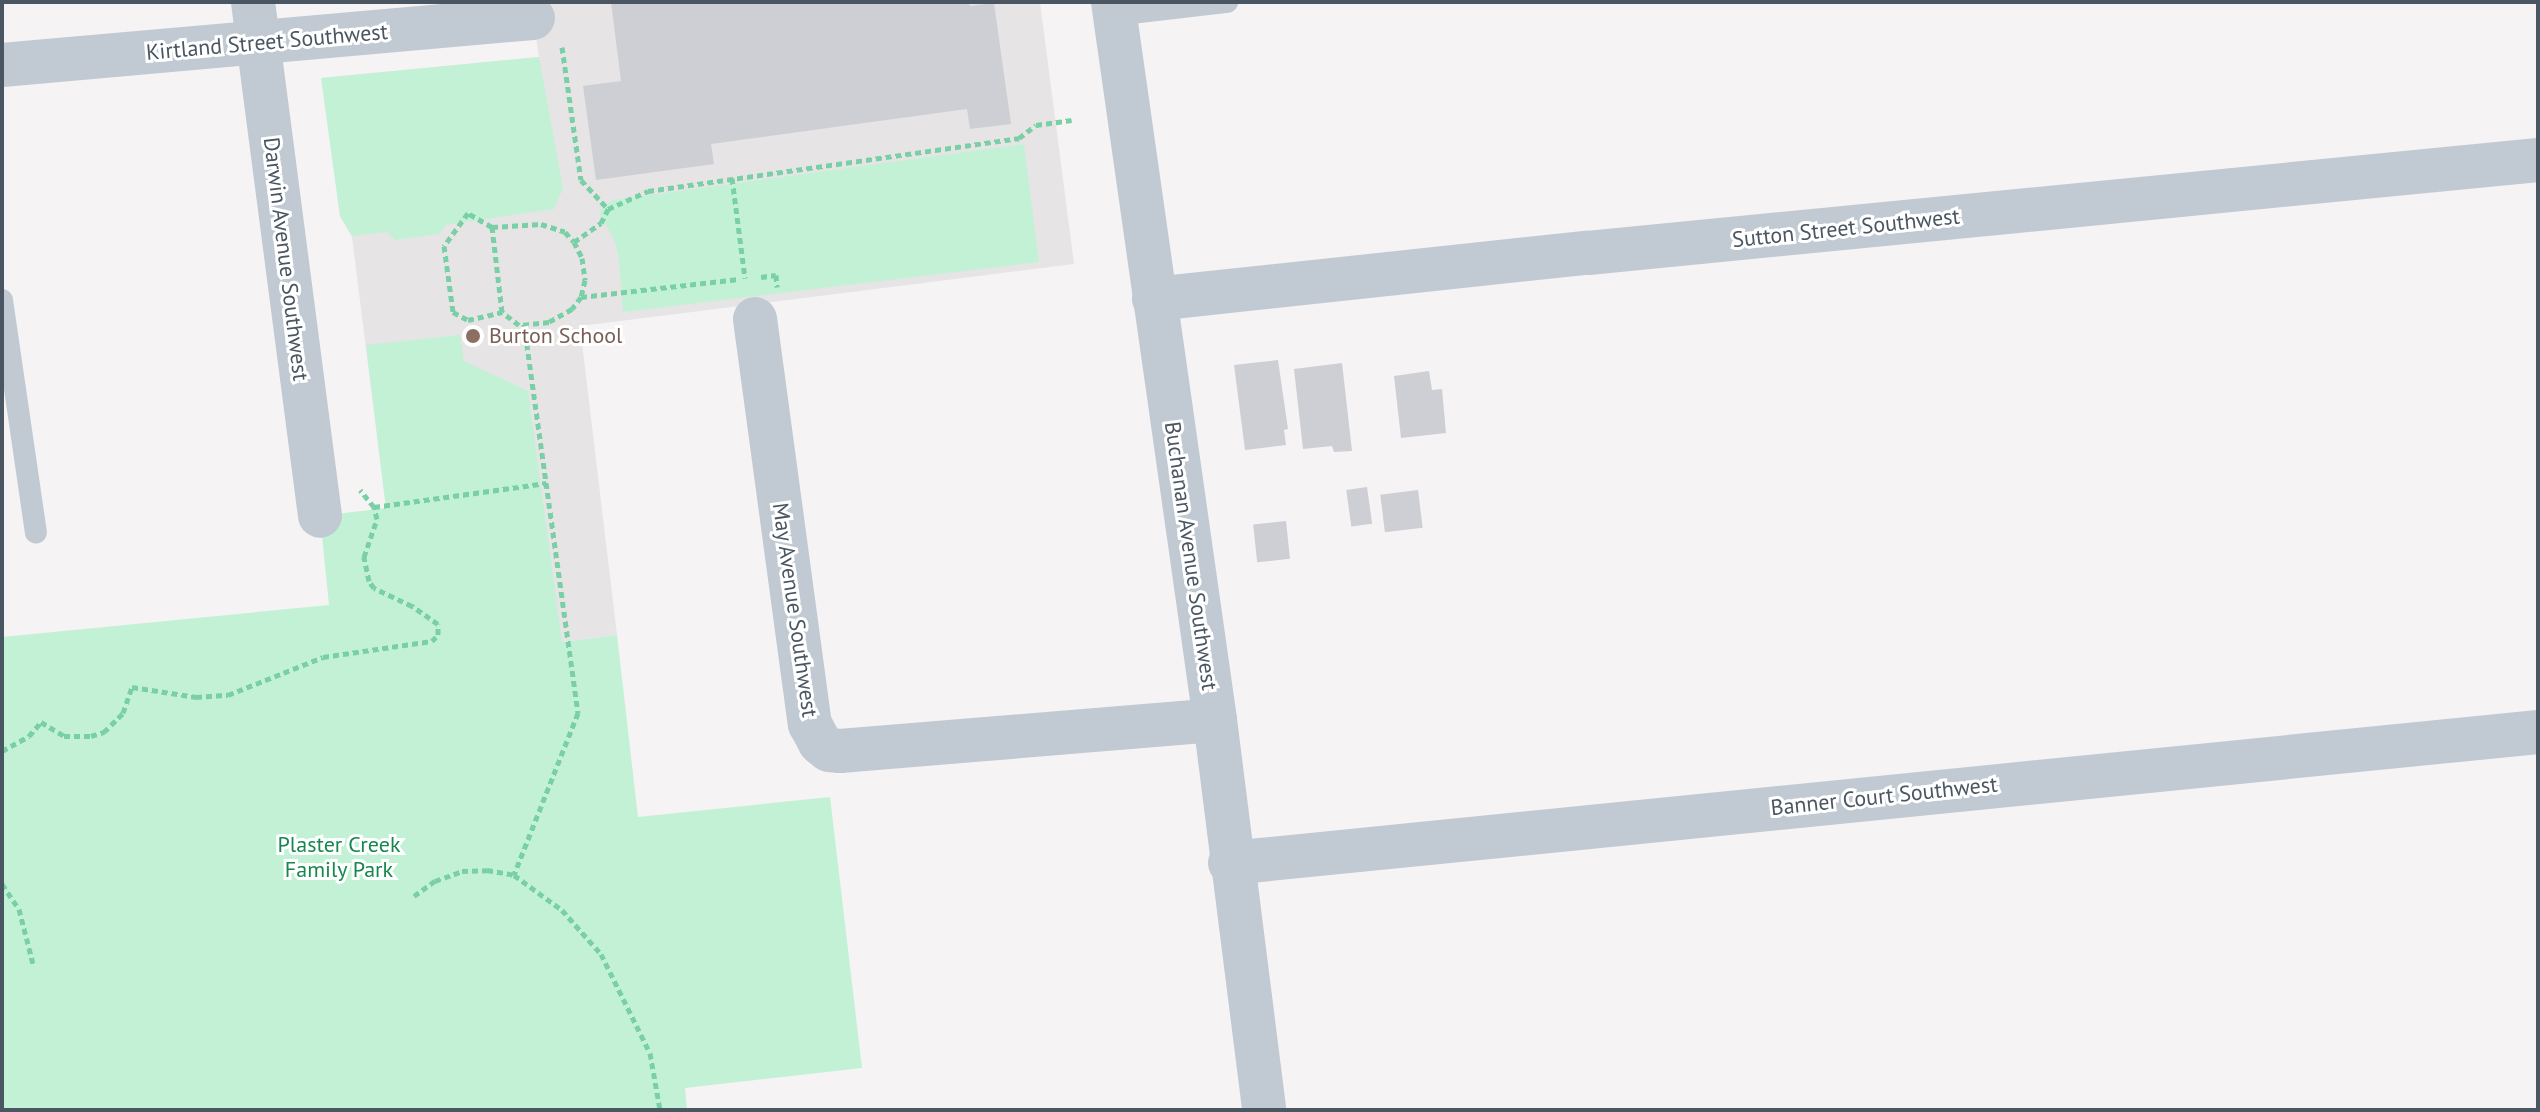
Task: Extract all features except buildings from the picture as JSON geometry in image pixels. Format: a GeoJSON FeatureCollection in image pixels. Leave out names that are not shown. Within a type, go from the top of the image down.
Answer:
{"type":"FeatureCollection","features":[{"type":"Feature","properties":{"kind":"street","name":"Buchanan Avenue Southwest"},"geometry":{"type":"LineString","coordinates":[[1114,8],[1215,720],[1230,863],[1264,1110]]}},
{"type":"Feature","properties":{"kind":"street","name":"Kirtland Street Southwest"},"geometry":{"type":"LineString","coordinates":[[2,65],[256,23],[547,30]]}},
{"type":"Feature","properties":{"kind":"street","name":"Darwin Avenue Southwest"},"geometry":{"type":"LineString","coordinates":[[256,23],[320,516]]}},
{"type":"Feature","properties":{"kind":"street","name":"Sutton Street Southwest"},"geometry":{"type":"LineString","coordinates":[[1154,299],[1603,251],[2538,160]]}},
{"type":"Feature","properties":{"kind":"street","name":"May Avenue Southwest"},"geometry":{"type":"LineString","coordinates":[[750,298],[810,724],[820,743],[829,750],[840,751],[1215,720]]}},
{"type":"Feature","properties":{"kind":"street","name":"Banner Court Southwest"},"geometry":{"type":"LineString","coordinates":[[1230,863],[2538,732]]}},
{"type":"Feature","properties":{"kind":"lane"},"geometry":{"type":"LineString","coordinates":[[1114,8],[1227,2]]}},
{"type":"Feature","properties":{"kind":"lane"},"geometry":{"type":"LineString","coordinates":[[2,300],[36,533]]}},
{"type":"Feature","properties":{"kind":"path"},"geometry":{"type":"LineString","coordinates":[[547,30],[581,180],[608,209]]}},
{"type":"Feature","properties":{"kind":"path"},"geometry":{"type":"LineString","coordinates":[[574,242],[601,223],[608,209],[648,191],[1019,138],[1036,125],[1072,120]]}},
{"type":"Feature","properties":{"kind":"path"},"geometry":{"type":"LineString","coordinates":[[732,178],[750,298]]}},
{"type":"Feature","properties":{"kind":"path"},"geometry":{"type":"LineString","coordinates":[[502,312],[468,320],[453,312],[444,246],[468,213],[492,227],[541,224],[565,232],[574,242],[585,269],[581,297]]}},
{"type":"Feature","properties":{"kind":"path"},"geometry":{"type":"LineString","coordinates":[[492,227],[502,312],[519,325],[560,317],[581,297],[684,286]]}},
{"type":"Feature","properties":{"kind":"path"},"geometry":{"type":"LineString","coordinates":[[514,875],[578,713],[524,324]]}},
{"type":"Feature","properties":{"kind":"path"},"geometry":{"type":"LineString","coordinates":[[374,507],[546,483]]}},
{"type":"Feature","properties":{"kind":"path"},"geometry":{"type":"LineString","coordinates":[[2,751],[29,736],[41,722],[64,736],[104,732],[123,713],[132,687],[196,697],[228,695],[323,657],[432,641],[438,635],[438,624],[374,588],[369,581],[364,557],[377,526],[374,507],[358,484]]}},
{"type":"Feature","properties":{"kind":"path"},"geometry":{"type":"LineString","coordinates":[[414,896],[435,881],[462,871],[487,870],[514,875],[562,910],[601,954],[650,1053],[660,1110]]}},
{"type":"Feature","properties":{"kind":"path"},"geometry":{"type":"LineString","coordinates":[[2,884],[19,909],[33,964]]}},
{"type":"Feature","properties":{"kind":"shaded area","name":"Burton School"},"geometry":{"type":"Polygon","coordinates":[[[531,2],[1040,2],[1074,264],[580,326],[617,635],[485,652],[386,508],[352,237],[340,216],[322,78],[539,57],[531,2]]]}},
{"type":"Feature","properties":{"kind":"green space"},"geometry":{"type":"Polygon","coordinates":[[[539,57],[563,188],[554,209],[446,225],[439,234],[395,240],[387,232],[352,236],[340,216],[321,78],[539,57]]]}},
{"type":"Feature","properties":{"kind":"green space"},"geometry":{"type":"Polygon","coordinates":[[[1024,144],[1039,262],[623,312],[615,242],[599,212],[613,200],[1024,144]]]}},
{"type":"Feature","properties":{"kind":"green space","name":"Plaster Creek Family Park"},"geometry":{"type":"Polygon","coordinates":[[[460,335],[464,361],[528,391],[562,642],[617,635],[638,817],[830,797],[862,1068],[685,1088],[687,1110],[2,1110],[2,637],[329,605],[320,516],[386,508],[366,345],[460,335]]]}},
{"type":"Feature","properties":{"kind":"place","name":"Burton School"},"geometry":{"type":"Point","coordinates":[473,336]}}]}
